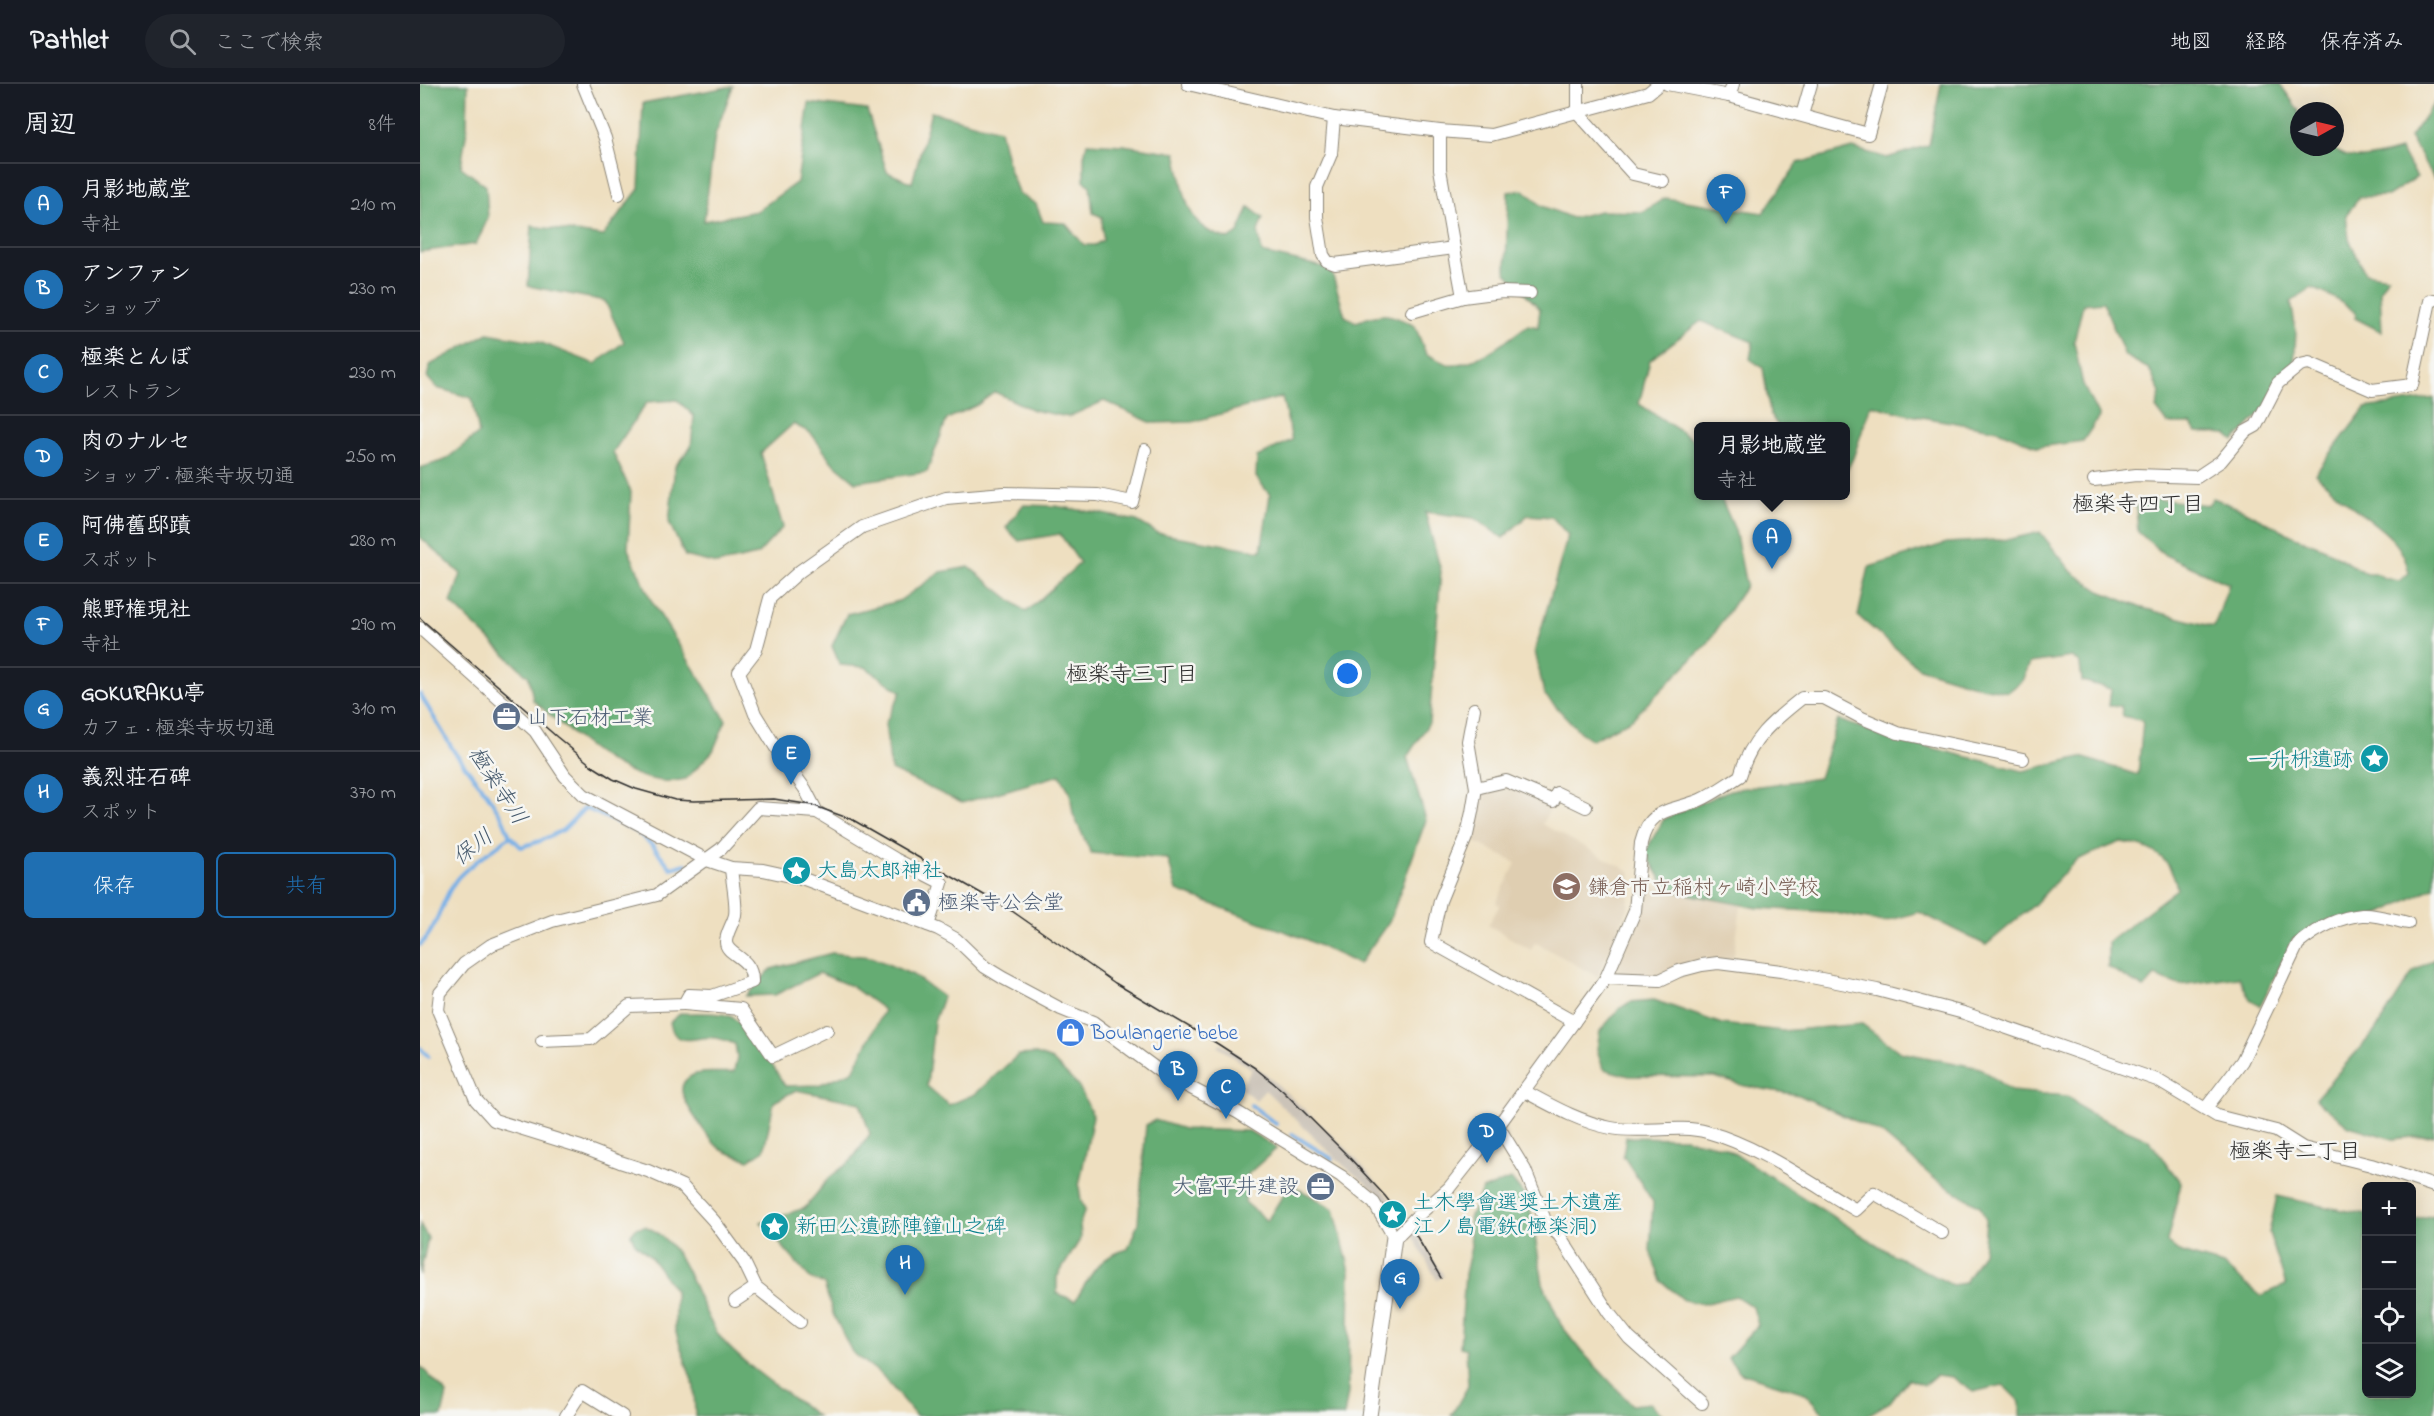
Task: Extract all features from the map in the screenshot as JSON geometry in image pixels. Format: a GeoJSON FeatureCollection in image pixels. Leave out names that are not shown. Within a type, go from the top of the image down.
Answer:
{"type":"FeatureCollection","features":[{"type":"Feature","properties":{"kind":"street"},"geometry":{"type":"LineString","coordinates":[[583,84],[605,138],[619,194]]}},
{"type":"Feature","properties":{"kind":"street"},"geometry":{"type":"LineString","coordinates":[[1188,84],[1334,118],[1491,135],[1648,93],[1659,84]]}},
{"type":"Feature","properties":{"kind":"street"},"geometry":{"type":"LineString","coordinates":[[1578,84],[1578,113],[1633,174],[1663,181]]}},
{"type":"Feature","properties":{"kind":"street"},"geometry":{"type":"LineString","coordinates":[[1667,84],[1731,90],[1802,115],[1868,134],[1882,84]]}},
{"type":"Feature","properties":{"kind":"street"},"geometry":{"type":"LineString","coordinates":[[1802,115],[1811,84]]}},
{"type":"Feature","properties":{"kind":"street"},"geometry":{"type":"LineString","coordinates":[[1334,118],[1331,154],[1317,187],[1319,227],[1323,255],[1327,261],[1335,264],[1454,248]]}},
{"type":"Feature","properties":{"kind":"street"},"geometry":{"type":"LineString","coordinates":[[1440,131],[1440,169],[1463,297]]}},
{"type":"Feature","properties":{"kind":"street"},"geometry":{"type":"LineString","coordinates":[[1413,312],[1463,297],[1502,292],[1530,293]]}},
{"type":"Feature","properties":{"kind":"street"},"geometry":{"type":"LineString","coordinates":[[2094,480],[2136,475],[2197,477],[2221,461],[2246,432],[2256,426],[2278,383],[2300,365],[2309,363],[2372,390],[2412,385],[2430,302],[2434,300]]}},
{"type":"Feature","properties":{"kind":"street"},"geometry":{"type":"LineString","coordinates":[[817,812],[805,789],[755,714],[740,672],[756,650],[770,598],[800,571],[862,527],[946,498],[1004,493],[1098,495],[1132,502],[1145,450]]}},
{"type":"Feature","properties":{"kind":"street"},"geometry":{"type":"LineString","coordinates":[[420,628],[535,731],[565,776],[584,795],[707,860],[731,868],[763,870],[804,879],[928,925],[956,939],[985,966],[1003,978],[1061,1009],[1093,1022],[1162,1072],[1237,1112],[1341,1176],[1374,1203],[1397,1235]]}},
{"type":"Feature","properties":{"kind":"street"},"geometry":{"type":"LineString","coordinates":[[1369,1416],[1397,1235],[1449,1188],[1498,1126],[1606,978],[1635,911],[1641,843],[1647,825],[1659,813],[1700,800],[1740,776],[1745,758],[1767,726],[1802,698],[1824,698],[1862,718],[1898,733],[2023,759]]}},
{"type":"Feature","properties":{"kind":"street"},"geometry":{"type":"LineString","coordinates":[[1474,709],[1468,741],[1476,789],[1467,835],[1440,901],[1431,942],[1574,1022]]}},
{"type":"Feature","properties":{"kind":"street"},"geometry":{"type":"LineString","coordinates":[[1476,789],[1506,781],[1553,801],[1557,793],[1587,807]]}},
{"type":"Feature","properties":{"kind":"street"},"geometry":{"type":"LineString","coordinates":[[800,1322],[756,1287],[744,1262],[714,1221],[682,1186],[581,1147],[494,1120],[476,1100],[438,1010],[440,993],[464,964],[491,945],[552,921],[657,895],[721,849],[758,807],[817,812],[895,859],[942,883],[928,925]]}},
{"type":"Feature","properties":{"kind":"street"},"geometry":{"type":"LineString","coordinates":[[684,1004],[688,995],[712,996],[752,982],[753,972],[744,960],[728,950],[726,942],[735,913],[731,868]]}},
{"type":"Feature","properties":{"kind":"street"},"geometry":{"type":"LineString","coordinates":[[2206,1108],[2242,1061],[2298,944],[2312,932],[2348,918],[2364,915],[2408,923]]}},
{"type":"Feature","properties":{"kind":"street"},"geometry":{"type":"LineString","coordinates":[[1606,978],[1660,980],[1679,971],[1718,963],[1781,971],[1877,990],[1964,1013],[2157,1080],[2217,1116],[2276,1131],[2303,1148],[2371,1165],[2434,1186]]}},
{"type":"Feature","properties":{"kind":"street"},"geometry":{"type":"LineString","coordinates":[[542,1041],[591,1039],[629,1006],[684,1004],[741,1009],[773,1056],[827,1030]]}},
{"type":"Feature","properties":{"kind":"street"},"geometry":{"type":"LineString","coordinates":[[1524,1091],[1570,1116],[1612,1129],[1705,1131],[1779,1164],[1856,1210],[1874,1193],[1942,1233]]}},
{"type":"Feature","properties":{"kind":"street"},"geometry":{"type":"LineString","coordinates":[[1498,1126],[1525,1170],[1547,1225],[1559,1235],[1609,1313],[1629,1338],[1702,1403]]}},
{"type":"Feature","properties":{"kind":"street"},"geometry":{"type":"LineString","coordinates":[[735,1301],[756,1287]]}},
{"type":"Feature","properties":{"kind":"street"},"geometry":{"type":"LineString","coordinates":[[566,1416],[582,1391],[622,1416]]}},
{"type":"Feature","properties":{"kind":"shaded area","name":"鎌倉市立稲村ヶ崎小学校"},"geometry":{"type":"Polygon","coordinates":[[[1503,783],[1552,805],[1542,824],[1631,872],[1628,908],[1598,977],[1535,942],[1531,950],[1488,925],[1500,905],[1496,903],[1516,863],[1469,839],[1481,790],[1503,783]]]}},
{"type":"Feature","properties":{"kind":"shaded area","name":"鎌倉市立稲村ヶ崎小学校"},"geometry":{"type":"Polygon","coordinates":[[[1644,883],[1741,906],[1733,961],[1705,958],[1686,962],[1659,976],[1615,975],[1639,913],[1644,883]]]}},
{"type":"Feature","properties":{"kind":"shaded area"},"geometry":{"type":"Polygon","coordinates":[[[1221,1043],[1265,1073],[1347,1149],[1403,1213],[1444,1276],[1437,1280],[1412,1235],[1378,1193],[1344,1166],[1265,1090],[1256,1100],[1240,1088],[1252,1069],[1218,1047],[1221,1043]]]}},
{"type":"Feature","properties":{"kind":"green space"},"geometry":{"type":"Polygon","coordinates":[[[420,84],[468,84],[467,129],[461,167],[486,186],[488,218],[476,244],[420,252],[420,84]]]}},
{"type":"Feature","properties":{"kind":"green space"},"geometry":{"type":"Polygon","coordinates":[[[1941,84],[2280,84],[2293,102],[2290,102],[2290,156],[2344,155],[2364,158],[2400,150],[2417,177],[2388,196],[2360,197],[2346,215],[2349,239],[2365,273],[2388,277],[2380,290],[2382,332],[2355,318],[2356,313],[2340,302],[2312,288],[2291,302],[2296,331],[2294,367],[2260,414],[2234,441],[2226,434],[2196,432],[2191,424],[2168,424],[2156,408],[2160,393],[2149,369],[2125,356],[2103,302],[2083,304],[2074,342],[2083,385],[2099,417],[2083,441],[2038,447],[1998,430],[1910,415],[1871,405],[1850,464],[1850,422],[1775,422],[1770,414],[1763,368],[1750,359],[1753,342],[1701,321],[1650,360],[1639,404],[1694,440],[1694,500],[1722,500],[1735,530],[1746,585],[1708,643],[1632,719],[1592,740],[1580,732],[1544,694],[1535,651],[1568,535],[1552,517],[1528,515],[1503,538],[1474,518],[1425,512],[1441,571],[1429,723],[1407,757],[1426,820],[1390,920],[1359,964],[1305,939],[1177,891],[1168,859],[1091,853],[1073,814],[1070,792],[1060,775],[962,803],[891,770],[885,724],[901,692],[865,667],[840,665],[832,646],[847,614],[899,601],[941,572],[969,567],[1026,612],[1080,563],[1060,534],[1019,541],[1006,528],[1023,505],[1055,506],[1098,513],[1137,521],[1157,533],[1261,551],[1270,495],[1256,477],[1257,457],[1292,440],[1282,397],[1192,422],[1152,423],[1104,401],[1068,417],[1033,410],[995,392],[977,405],[947,419],[927,472],[856,482],[832,462],[811,433],[793,424],[761,453],[783,527],[757,555],[717,564],[685,556],[669,522],[675,466],[691,447],[694,416],[677,400],[647,402],[613,452],[631,492],[628,549],[652,602],[726,720],[713,751],[686,779],[663,781],[645,778],[627,771],[610,762],[577,738],[533,700],[529,677],[451,603],[461,574],[420,537],[420,468],[445,460],[479,433],[472,398],[437,388],[427,377],[430,365],[488,333],[539,342],[595,364],[624,342],[605,301],[528,286],[532,226],[603,236],[639,189],[643,103],[733,86],[715,135],[704,221],[757,211],[797,182],[809,103],[867,110],[887,172],[912,183],[931,112],[1000,130],[1010,172],[1019,194],[1036,204],[1043,222],[1065,223],[1084,245],[1095,245],[1103,240],[1102,217],[1093,213],[1090,186],[1084,180],[1084,156],[1087,143],[1123,145],[1176,153],[1188,205],[1199,223],[1207,230],[1229,239],[1238,233],[1249,207],[1263,218],[1258,231],[1262,253],[1323,267],[1332,273],[1345,316],[1356,322],[1380,315],[1399,318],[1415,326],[1426,354],[1448,364],[1469,362],[1491,351],[1528,325],[1538,327],[1540,309],[1506,273],[1508,192],[1524,190],[1542,206],[1572,218],[1600,211],[1643,212],[1665,198],[1763,213],[1798,163],[1853,148],[1887,158],[1929,145],[1941,84]]]}},
{"type":"Feature","properties":{"kind":"green space"},"geometry":{"type":"Polygon","coordinates":[[[2434,103],[2434,179],[2410,137],[2434,103]]]}},
{"type":"Feature","properties":{"kind":"green space"},"geometry":{"type":"Polygon","coordinates":[[[2434,398],[2434,887],[2364,922],[2332,919],[2294,938],[2260,1006],[2250,999],[2239,977],[2179,985],[2155,976],[2144,988],[2108,967],[2108,942],[2177,889],[2165,861],[2151,850],[2132,844],[2121,842],[2076,860],[2034,905],[1986,945],[1919,912],[1883,922],[1830,912],[1758,908],[1668,890],[1645,852],[1664,819],[1730,790],[1819,778],[1838,720],[1889,737],[2023,771],[2081,757],[2138,775],[2143,721],[2123,716],[2121,706],[2109,706],[2111,689],[2082,681],[2080,664],[2072,657],[2030,663],[2022,681],[2008,692],[1981,687],[1919,668],[1858,616],[1869,567],[1947,543],[2011,539],[2040,532],[2072,572],[2100,591],[2139,607],[2214,627],[2229,584],[2165,555],[2138,532],[2136,506],[2156,499],[2208,505],[2213,498],[2323,548],[2367,574],[2378,574],[2384,578],[2399,581],[2409,573],[2397,544],[2315,474],[2365,408],[2434,398]]]}},
{"type":"Feature","properties":{"kind":"green space"},"geometry":{"type":"Polygon","coordinates":[[[832,953],[871,957],[913,975],[943,997],[934,1022],[927,1086],[949,1105],[975,1094],[1018,1055],[1036,1054],[1052,1060],[1079,1087],[1093,1116],[1079,1186],[1081,1201],[1085,1209],[1080,1224],[1081,1238],[1057,1277],[1057,1293],[1075,1301],[1102,1262],[1117,1252],[1128,1249],[1138,1223],[1146,1125],[1155,1120],[1184,1129],[1249,1131],[1277,1148],[1248,1174],[1245,1202],[1267,1221],[1290,1184],[1334,1209],[1350,1271],[1348,1393],[1344,1416],[916,1416],[882,1375],[852,1352],[833,1314],[824,1284],[811,1279],[761,1222],[805,1208],[830,1177],[851,1161],[870,1134],[860,1103],[796,1090],[774,1102],[764,1150],[749,1160],[717,1146],[698,1122],[683,1095],[683,1084],[689,1077],[701,1073],[734,1072],[737,1057],[735,1044],[724,1040],[708,1037],[687,1040],[676,1037],[670,1022],[681,1013],[718,1014],[736,1020],[760,1047],[785,1086],[818,1085],[853,1071],[884,1010],[851,986],[819,973],[775,995],[746,996],[771,969],[832,953]]]}},
{"type":"Feature","properties":{"kind":"green space"},"geometry":{"type":"Polygon","coordinates":[[[2434,959],[2434,1135],[2393,1139],[2349,1126],[2315,1099],[2375,1031],[2413,972],[2434,959]]]}},
{"type":"Feature","properties":{"kind":"green space"},"geometry":{"type":"Polygon","coordinates":[[[1654,1000],[1722,1024],[1782,1031],[1862,1024],[1900,1052],[1980,1068],[2011,1091],[2067,1096],[2087,1112],[2148,1139],[2181,1183],[2167,1242],[2181,1253],[2223,1265],[2260,1296],[2286,1285],[2269,1233],[2277,1196],[2362,1213],[2362,1398],[2416,1398],[2416,1219],[2434,1215],[2434,1416],[2020,1416],[2020,1402],[2003,1385],[1973,1392],[1952,1377],[1936,1375],[1924,1385],[1908,1379],[1890,1402],[1866,1416],[1826,1416],[1805,1393],[1741,1373],[1728,1358],[1758,1325],[1753,1307],[1736,1296],[1703,1304],[1684,1300],[1661,1281],[1650,1251],[1653,1202],[1623,1155],[1626,1137],[1685,1138],[1724,1147],[1890,1253],[1952,1285],[1965,1283],[1983,1252],[1986,1220],[1980,1206],[1936,1180],[1881,1133],[1799,1095],[1745,1086],[1714,1077],[1629,1076],[1603,1069],[1597,1049],[1600,1031],[1619,1009],[1630,1002],[1654,1000]]]}},
{"type":"Feature","properties":{"kind":"green space"},"geometry":{"type":"Polygon","coordinates":[[[1511,1179],[1529,1201],[1543,1283],[1561,1325],[1586,1356],[1632,1405],[1650,1403],[1664,1416],[1451,1416],[1468,1386],[1466,1349],[1460,1347],[1465,1274],[1471,1247],[1469,1218],[1482,1190],[1511,1179]]]}},
{"type":"Feature","properties":{"kind":"green space"},"geometry":{"type":"Polygon","coordinates":[[[420,1224],[428,1238],[420,1275],[420,1224]]]}},
{"type":"Feature","properties":{"kind":"green space"},"geometry":{"type":"Polygon","coordinates":[[[645,1226],[661,1235],[673,1248],[683,1263],[716,1331],[727,1345],[759,1373],[817,1416],[695,1416],[694,1387],[675,1330],[675,1291],[650,1256],[635,1243],[631,1234],[636,1228],[645,1226]]]}},
{"type":"Feature","properties":{"kind":"green space"},"geometry":{"type":"Polygon","coordinates":[[[420,1366],[447,1394],[442,1416],[420,1416],[420,1366]]]}},
{"type":"Feature","properties":{"kind":"waterway","name":"極楽寺川"},"geometry":{"type":"LineString","coordinates":[[420,694],[455,753],[487,794],[502,817],[510,836],[521,847],[563,830],[585,808],[636,831],[653,846],[671,868],[686,864]]}},
{"type":"Feature","properties":{"kind":"waterway","name":"保川"},"geometry":{"type":"LineString","coordinates":[[420,945],[431,930],[451,888],[460,875],[510,836]]}},
{"type":"Feature","properties":{"kind":"waterway","name":"保川"},"geometry":{"type":"LineString","coordinates":[[420,1048],[428,1056]]}},
{"type":"Feature","properties":{"kind":"waterway","name":"極楽寺川"},"geometry":{"type":"LineString","coordinates":[[1251,1105],[1276,1124]]}},
{"type":"Feature","properties":{"kind":"waterway","name":"極楽寺川"},"geometry":{"type":"LineString","coordinates":[[1292,1134],[1332,1159]]}},
{"type":"Feature","properties":{"kind":"tram line"},"geometry":{"type":"LineString","coordinates":[[420,618],[557,737],[591,765],[613,779],[636,789],[675,800],[774,799],[812,805],[853,820],[1012,911],[1115,983],[1218,1044],[1255,1068],[1283,1091],[1347,1155],[1385,1196],[1417,1237],[1441,1278]]}},
{"type":"Feature","properties":{"kind":"place","name":"熊野権現社"},"geometry":{"type":"Point","coordinates":[1726,224]}},
{"type":"Feature","properties":{"kind":"place","name":"月影地蔵堂"},"geometry":{"type":"Point","coordinates":[1772,569]}},
{"type":"Feature","properties":{"kind":"place","name":"山下石材工業"},"geometry":{"type":"Point","coordinates":[506,717]}},
{"type":"Feature","properties":{"kind":"place","name":"一升枡遺跡"},"geometry":{"type":"Point","coordinates":[2374,759]}},
{"type":"Feature","properties":{"kind":"place","name":"阿佛舊邸蹟"},"geometry":{"type":"Point","coordinates":[791,785]}},
{"type":"Feature","properties":{"kind":"place","name":"大島太郎神社"},"geometry":{"type":"Point","coordinates":[796,870]}},
{"type":"Feature","properties":{"kind":"place","name":"鎌倉市立稲村ヶ崎小学校"},"geometry":{"type":"Point","coordinates":[1567,887]}},
{"type":"Feature","properties":{"kind":"place","name":"極楽寺公会堂"},"geometry":{"type":"Point","coordinates":[917,902]}},
{"type":"Feature","properties":{"kind":"place","name":"Boulangerie bebe"},"geometry":{"type":"Point","coordinates":[1070,1032]}},
{"type":"Feature","properties":{"kind":"place","name":"アンファン"},"geometry":{"type":"Point","coordinates":[1178,1101]}},
{"type":"Feature","properties":{"kind":"place","name":"極楽とんぼ"},"geometry":{"type":"Point","coordinates":[1226,1119]}},
{"type":"Feature","properties":{"kind":"place","name":"肉のナルセ"},"geometry":{"type":"Point","coordinates":[1487,1163]}},
{"type":"Feature","properties":{"kind":"place","name":"大富平井建設"},"geometry":{"type":"Point","coordinates":[1320,1186]}},
{"type":"Feature","properties":{"kind":"place","name":"土木學會選奨土木遺産 江ノ島電鉄(極楽洞)"},"geometry":{"type":"Point","coordinates":[1392,1214]}},
{"type":"Feature","properties":{"kind":"place","name":"新田公遺跡陣鐘山之碑"},"geometry":{"type":"Point","coordinates":[775,1226]}},
{"type":"Feature","properties":{"kind":"place","name":"義烈荘石碑"},"geometry":{"type":"Point","coordinates":[905,1295]}},
{"type":"Feature","properties":{"kind":"place","name":"GOKURAKU亭"},"geometry":{"type":"Point","coordinates":[1400,1309]}},
{"type":"Feature","properties":{"kind":"district","name":"極楽寺四丁目"},"geometry":{"type":"Point","coordinates":[2138,503]}},
{"type":"Feature","properties":{"kind":"district","name":"極楽寺三丁目"},"geometry":{"type":"Point","coordinates":[1132,673]}},
{"type":"Feature","properties":{"kind":"district","name":"極楽寺二丁目"},"geometry":{"type":"Point","coordinates":[2295,1150]}}]}
